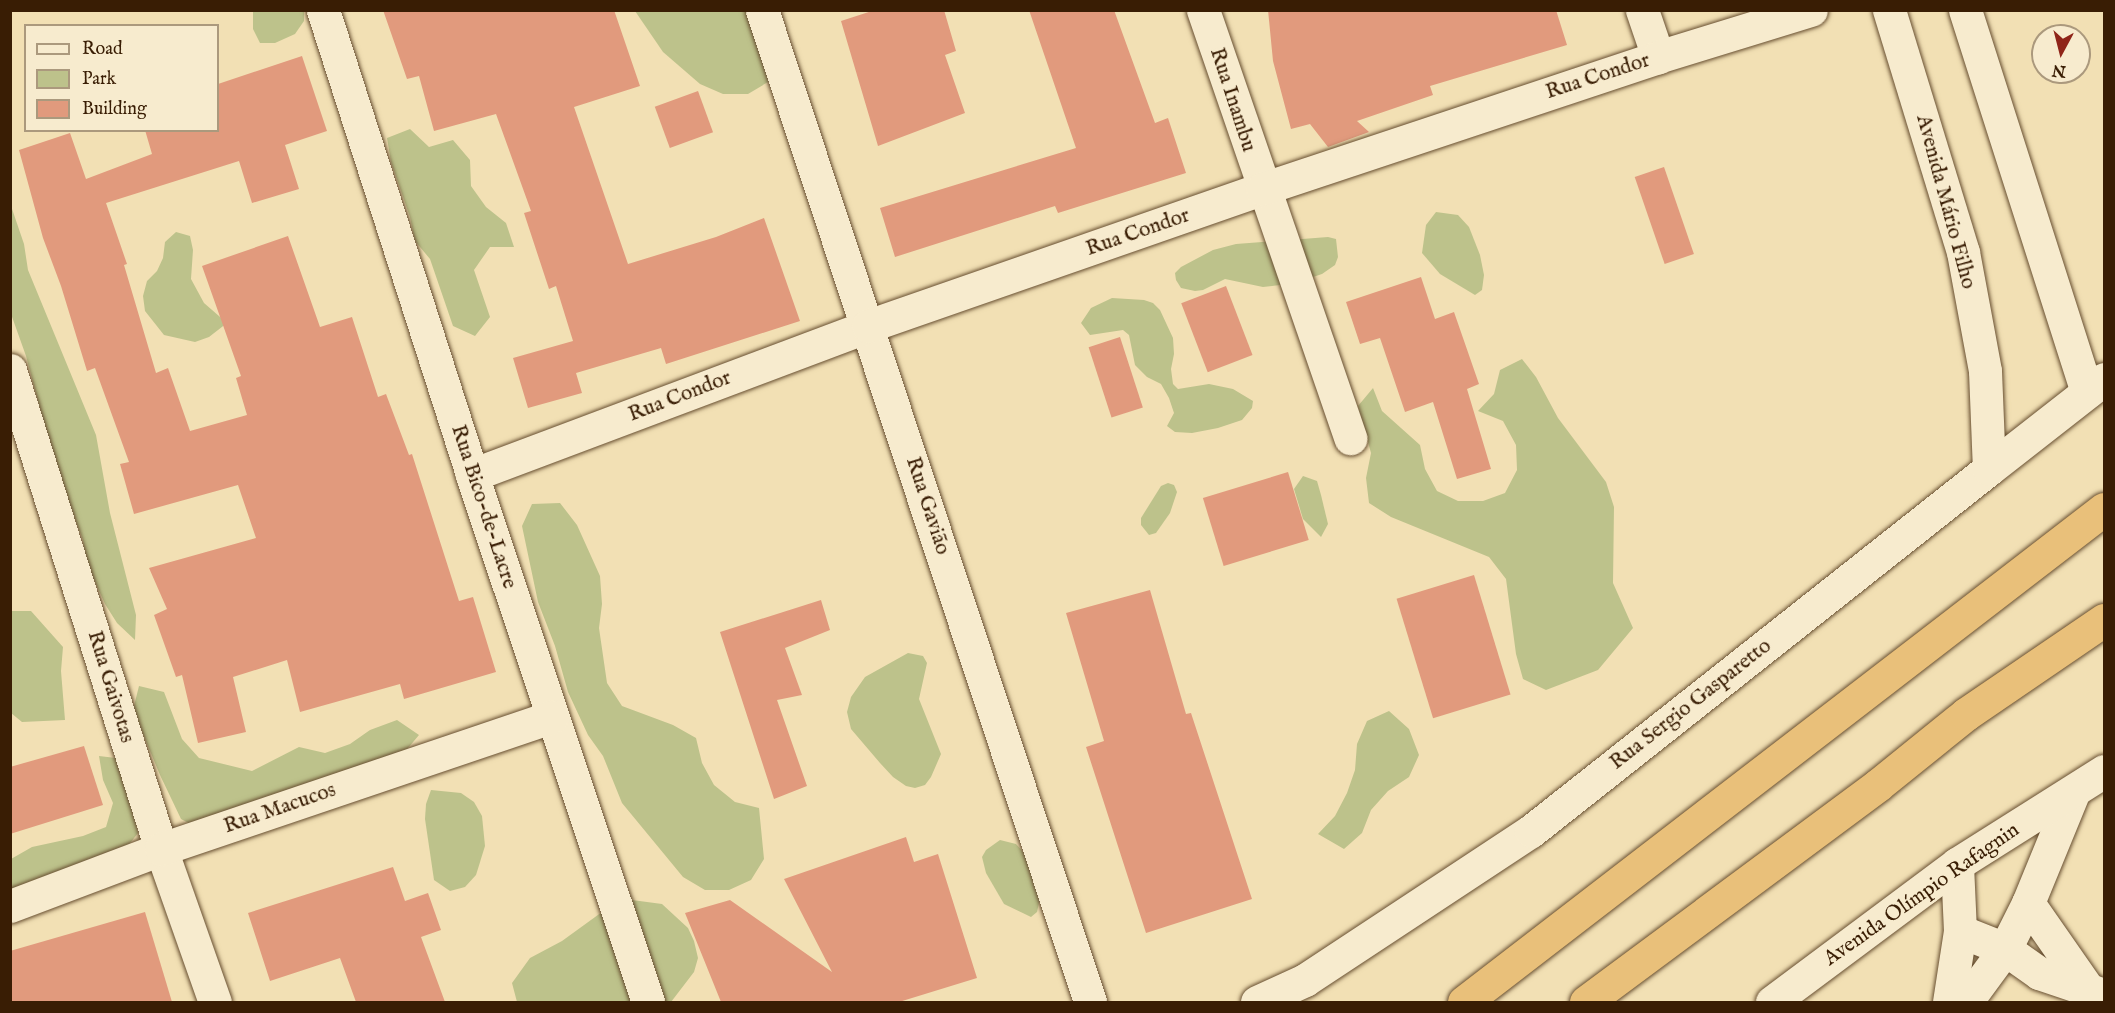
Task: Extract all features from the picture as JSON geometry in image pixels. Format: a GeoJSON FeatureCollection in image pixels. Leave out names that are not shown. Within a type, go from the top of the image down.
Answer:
{"type":"FeatureCollection","features":[{"type":"Feature","properties":{"kind":"highway"},"geometry":{"type":"LineString","coordinates":[[1464,1002],[2104,509]]}},
{"type":"Feature","properties":{"kind":"highway"},"geometry":{"type":"LineString","coordinates":[[1586,1002],[1878,785],[1966,714],[2104,620]]}},
{"type":"Feature","properties":{"kind":"street","name":"Rua Bico-de-Lacre"},"geometry":{"type":"LineString","coordinates":[[323,10],[472,475],[648,1002]]}},
{"type":"Feature","properties":{"kind":"street","name":"Rua Gavião"},"geometry":{"type":"LineString","coordinates":[[762,10],[1090,1002]]}},
{"type":"Feature","properties":{"kind":"street","name":"Rua Inambu"},"geometry":{"type":"LineString","coordinates":[[1203,10],[1262,189],[1350,438]]}},
{"type":"Feature","properties":{"kind":"street"},"geometry":{"type":"LineString","coordinates":[[1642,10],[1658,57]]}},
{"type":"Feature","properties":{"kind":"street","name":"Rua Condor"},"geometry":{"type":"LineString","coordinates":[[472,475],[868,326],[1262,189],[1658,57],[1811,10]]}},
{"type":"Feature","properties":{"kind":"street","name":"Avenida Mário Filho"},"geometry":{"type":"LineString","coordinates":[[1889,10],[1963,252],[1985,371],[1989,469]]}},
{"type":"Feature","properties":{"kind":"street"},"geometry":{"type":"LineString","coordinates":[[1965,10],[2096,385]]}},
{"type":"Feature","properties":{"kind":"street","name":"Rua Gaivotas"},"geometry":{"type":"LineString","coordinates":[[10,370],[161,849],[215,1002]]}},
{"type":"Feature","properties":{"kind":"street","name":"Rua Sergio Gasparetto"},"geometry":{"type":"LineString","coordinates":[[1257,1002],[1305,980],[1531,831],[2096,385]]}},
{"type":"Feature","properties":{"kind":"street","name":"Rua Macucos"},"geometry":{"type":"LineString","coordinates":[[10,906],[161,849],[552,717]]}},
{"type":"Feature","properties":{"kind":"street","name":"Avenida Olímpio Rafagnin"},"geometry":{"type":"LineString","coordinates":[[1772,1002],[1957,864],[2104,771]]}},
{"type":"Feature","properties":{"kind":"street"},"geometry":{"type":"LineString","coordinates":[[1966,1002],[2005,949],[2028,903],[2074,791]]}},
{"type":"Feature","properties":{"kind":"street"},"geometry":{"type":"LineString","coordinates":[[1949,1002],[1960,931],[1957,864]]}},
{"type":"Feature","properties":{"kind":"street"},"geometry":{"type":"LineString","coordinates":[[2028,903],[2097,994]]}},
{"type":"Feature","properties":{"kind":"street"},"geometry":{"type":"LineString","coordinates":[[1960,931],[2005,949],[2039,973],[2097,994]]}},
{"type":"Feature","properties":{"kind":"green space"},"geometry":{"type":"Polygon","coordinates":[[[253,11],[304,11],[304,21],[295,34],[275,43],[260,43],[253,29],[253,11]]]}},
{"type":"Feature","properties":{"kind":"green space"},"geometry":{"type":"Polygon","coordinates":[[[635,11],[774,11],[783,62],[768,82],[748,94],[723,94],[700,84],[663,52],[635,11]]]}},
{"type":"Feature","properties":{"kind":"green space"},"geometry":{"type":"Polygon","coordinates":[[[410,129],[429,147],[453,140],[470,160],[471,186],[486,207],[506,223],[514,247],[490,247],[474,270],[490,317],[475,336],[453,326],[430,259],[415,241],[410,217],[391,162],[387,138],[410,129]]]}},
{"type":"Feature","properties":{"kind":"green space"},"geometry":{"type":"Polygon","coordinates":[[[10,203],[24,244],[28,270],[96,435],[110,513],[136,615],[135,640],[117,623],[105,604],[86,562],[83,540],[57,472],[26,356],[11,314],[10,203]]]}},
{"type":"Feature","properties":{"kind":"green space"},"geometry":{"type":"Polygon","coordinates":[[[1436,212],[1458,215],[1469,227],[1480,255],[1484,275],[1482,290],[1475,295],[1440,274],[1422,253],[1426,225],[1436,212]]]}},
{"type":"Feature","properties":{"kind":"green space"},"geometry":{"type":"Polygon","coordinates":[[[176,232],[190,236],[193,250],[191,279],[204,303],[227,323],[209,337],[195,342],[164,335],[145,311],[143,296],[147,281],[157,271],[163,258],[165,242],[176,232]]]}},
{"type":"Feature","properties":{"kind":"green space"},"geometry":{"type":"Polygon","coordinates":[[[1328,237],[1336,239],[1338,257],[1335,265],[1322,274],[1295,283],[1263,287],[1225,279],[1203,290],[1195,291],[1181,288],[1176,280],[1175,273],[1181,267],[1213,250],[1236,244],[1328,237]]]}},
{"type":"Feature","properties":{"kind":"green space"},"geometry":{"type":"Polygon","coordinates":[[[1112,298],[1144,300],[1153,303],[1160,310],[1173,338],[1174,354],[1171,369],[1173,384],[1178,389],[1209,384],[1233,389],[1253,401],[1252,408],[1242,420],[1192,433],[1175,432],[1167,426],[1174,413],[1169,398],[1161,384],[1147,377],[1135,365],[1129,335],[1123,330],[1090,335],[1081,323],[1091,308],[1112,298]]]}},
{"type":"Feature","properties":{"kind":"green space"},"geometry":{"type":"Polygon","coordinates":[[[1522,359],[1536,377],[1558,418],[1606,482],[1614,507],[1613,583],[1633,628],[1598,670],[1546,690],[1523,679],[1516,654],[1506,579],[1489,557],[1391,517],[1369,503],[1366,478],[1371,453],[1358,406],[1373,388],[1382,411],[1420,445],[1425,469],[1437,491],[1458,501],[1483,501],[1505,493],[1517,470],[1516,445],[1503,421],[1478,411],[1494,394],[1500,370],[1522,359]]]}},
{"type":"Feature","properties":{"kind":"green space"},"geometry":{"type":"Polygon","coordinates":[[[1303,476],[1317,481],[1328,524],[1321,537],[1303,519],[1294,489],[1303,476]]]}},
{"type":"Feature","properties":{"kind":"green space"},"geometry":{"type":"Polygon","coordinates":[[[1168,483],[1174,485],[1177,492],[1170,513],[1156,533],[1149,535],[1141,525],[1141,518],[1161,486],[1168,483]]]}},
{"type":"Feature","properties":{"kind":"green space"},"geometry":{"type":"Polygon","coordinates":[[[560,503],[577,525],[600,576],[602,604],[599,628],[607,683],[622,706],[673,725],[696,738],[702,763],[714,785],[735,802],[759,808],[764,859],[751,880],[729,890],[705,890],[683,877],[622,803],[603,756],[588,735],[568,692],[555,646],[538,602],[522,526],[532,504],[560,503]]]}},
{"type":"Feature","properties":{"kind":"green space"},"geometry":{"type":"Polygon","coordinates":[[[11,611],[31,611],[63,647],[61,671],[65,720],[22,722],[11,713],[11,611]]]}},
{"type":"Feature","properties":{"kind":"green space"},"geometry":{"type":"Polygon","coordinates":[[[908,653],[923,656],[927,663],[919,699],[941,754],[925,785],[915,788],[906,786],[893,777],[880,763],[851,729],[847,712],[851,697],[865,677],[908,653]]]}},
{"type":"Feature","properties":{"kind":"green space"},"geometry":{"type":"Polygon","coordinates":[[[139,686],[164,692],[182,739],[199,758],[252,771],[299,747],[325,753],[350,744],[370,730],[397,720],[419,735],[403,754],[202,830],[181,819],[160,775],[133,710],[139,686]]]}},
{"type":"Feature","properties":{"kind":"green space"},"geometry":{"type":"Polygon","coordinates":[[[1389,711],[1409,729],[1419,755],[1409,777],[1388,791],[1371,810],[1362,833],[1344,849],[1318,834],[1335,816],[1347,793],[1355,770],[1357,744],[1367,721],[1389,711]]]}},
{"type":"Feature","properties":{"kind":"green space"},"geometry":{"type":"Polygon","coordinates":[[[99,756],[124,759],[138,833],[123,852],[11,901],[11,859],[32,847],[83,836],[106,827],[113,803],[103,780],[99,756]]]}},
{"type":"Feature","properties":{"kind":"green space"},"geometry":{"type":"Polygon","coordinates":[[[431,790],[461,793],[474,802],[482,816],[485,846],[476,875],[465,887],[450,891],[434,880],[425,819],[426,804],[431,790]]]}},
{"type":"Feature","properties":{"kind":"green space"},"geometry":{"type":"Polygon","coordinates":[[[1000,840],[1016,844],[1026,855],[1041,894],[1037,912],[1031,917],[1004,904],[986,873],[982,857],[986,850],[1000,840]]]}},
{"type":"Feature","properties":{"kind":"green space"},"geometry":{"type":"Polygon","coordinates":[[[632,900],[662,904],[688,928],[694,941],[698,958],[694,972],[671,1002],[517,1002],[512,983],[530,958],[562,941],[602,912],[632,900]]]}},
{"type":"Feature","properties":{"kind":"building"},"geometry":{"type":"Polygon","coordinates":[[[383,10],[614,10],[640,86],[574,107],[628,264],[716,237],[764,218],[800,321],[666,364],[661,348],[576,373],[582,393],[528,408],[513,358],[573,341],[556,286],[549,289],[524,213],[531,211],[496,114],[434,131],[419,76],[407,79],[383,10]]]}},
{"type":"Feature","properties":{"kind":"building"},"geometry":{"type":"Polygon","coordinates":[[[875,10],[944,10],[956,51],[945,55],[965,113],[878,146],[841,21],[875,10]]]}},
{"type":"Feature","properties":{"kind":"building"},"geometry":{"type":"Polygon","coordinates":[[[1029,10],[1114,10],[1155,123],[1168,118],[1186,173],[1058,213],[1055,206],[895,257],[880,208],[1076,148],[1029,10]]]}},
{"type":"Feature","properties":{"kind":"building"},"geometry":{"type":"Polygon","coordinates":[[[1268,10],[1556,10],[1567,45],[1430,86],[1433,95],[1357,121],[1369,132],[1328,147],[1310,124],[1291,129],[1273,61],[1268,10]]]}},
{"type":"Feature","properties":{"kind":"building"},"geometry":{"type":"Polygon","coordinates":[[[302,56],[327,131],[285,145],[299,189],[252,203],[239,161],[106,203],[127,264],[124,265],[156,373],[168,368],[190,431],[247,415],[236,378],[241,376],[202,266],[288,236],[320,327],[352,317],[378,397],[386,394],[409,455],[412,454],[459,601],[473,597],[496,672],[404,699],[400,684],[300,712],[287,660],[233,677],[246,732],[198,743],[182,675],[176,677],[154,615],[167,609],[149,568],[256,538],[238,485],[134,514],[120,464],[129,462],[95,368],[87,371],[61,286],[43,238],[19,150],[70,133],[86,179],[152,154],[146,132],[219,132],[219,84],[302,56]]]}},
{"type":"Feature","properties":{"kind":"building"},"geometry":{"type":"Polygon","coordinates":[[[698,91],[713,132],[670,148],[655,107],[698,91]]]}},
{"type":"Feature","properties":{"kind":"building"},"geometry":{"type":"Polygon","coordinates":[[[1664,167],[1694,254],[1665,264],[1635,177],[1664,167]]]}},
{"type":"Feature","properties":{"kind":"building"},"geometry":{"type":"Polygon","coordinates":[[[1421,277],[1435,319],[1454,312],[1479,384],[1467,389],[1491,469],[1457,479],[1433,402],[1405,412],[1380,338],[1360,344],[1346,302],[1421,277]]]}},
{"type":"Feature","properties":{"kind":"building"},"geometry":{"type":"Polygon","coordinates":[[[1226,286],[1253,355],[1208,372],[1181,303],[1226,286]]]}},
{"type":"Feature","properties":{"kind":"building"},"geometry":{"type":"Polygon","coordinates":[[[1120,337],[1143,407],[1111,418],[1089,347],[1120,337]]]}},
{"type":"Feature","properties":{"kind":"building"},"geometry":{"type":"Polygon","coordinates":[[[1288,472],[1309,540],[1224,566],[1203,498],[1288,472]]]}},
{"type":"Feature","properties":{"kind":"building"},"geometry":{"type":"Polygon","coordinates":[[[1474,575],[1511,695],[1433,718],[1397,599],[1474,575]]]}},
{"type":"Feature","properties":{"kind":"building"},"geometry":{"type":"Polygon","coordinates":[[[1150,590],[1186,714],[1191,713],[1252,899],[1146,933],[1086,747],[1104,741],[1066,613],[1150,590]]]}},
{"type":"Feature","properties":{"kind":"building"},"geometry":{"type":"Polygon","coordinates":[[[821,600],[830,630],[785,648],[802,695],[777,700],[807,786],[774,799],[720,632],[821,600]]]}},
{"type":"Feature","properties":{"kind":"building"},"geometry":{"type":"Polygon","coordinates":[[[84,746],[103,805],[10,834],[10,767],[84,746]]]}},
{"type":"Feature","properties":{"kind":"building"},"geometry":{"type":"Polygon","coordinates":[[[906,837],[914,862],[938,854],[977,978],[899,1002],[721,1002],[685,913],[730,900],[832,972],[784,879],[906,837]]]}},
{"type":"Feature","properties":{"kind":"building"},"geometry":{"type":"Polygon","coordinates":[[[393,867],[405,901],[428,893],[441,930],[421,937],[445,1002],[356,1002],[340,958],[270,981],[248,913],[393,867]]]}},
{"type":"Feature","properties":{"kind":"building"},"geometry":{"type":"Polygon","coordinates":[[[145,912],[172,1002],[10,1002],[10,951],[145,912]]]}}]}
